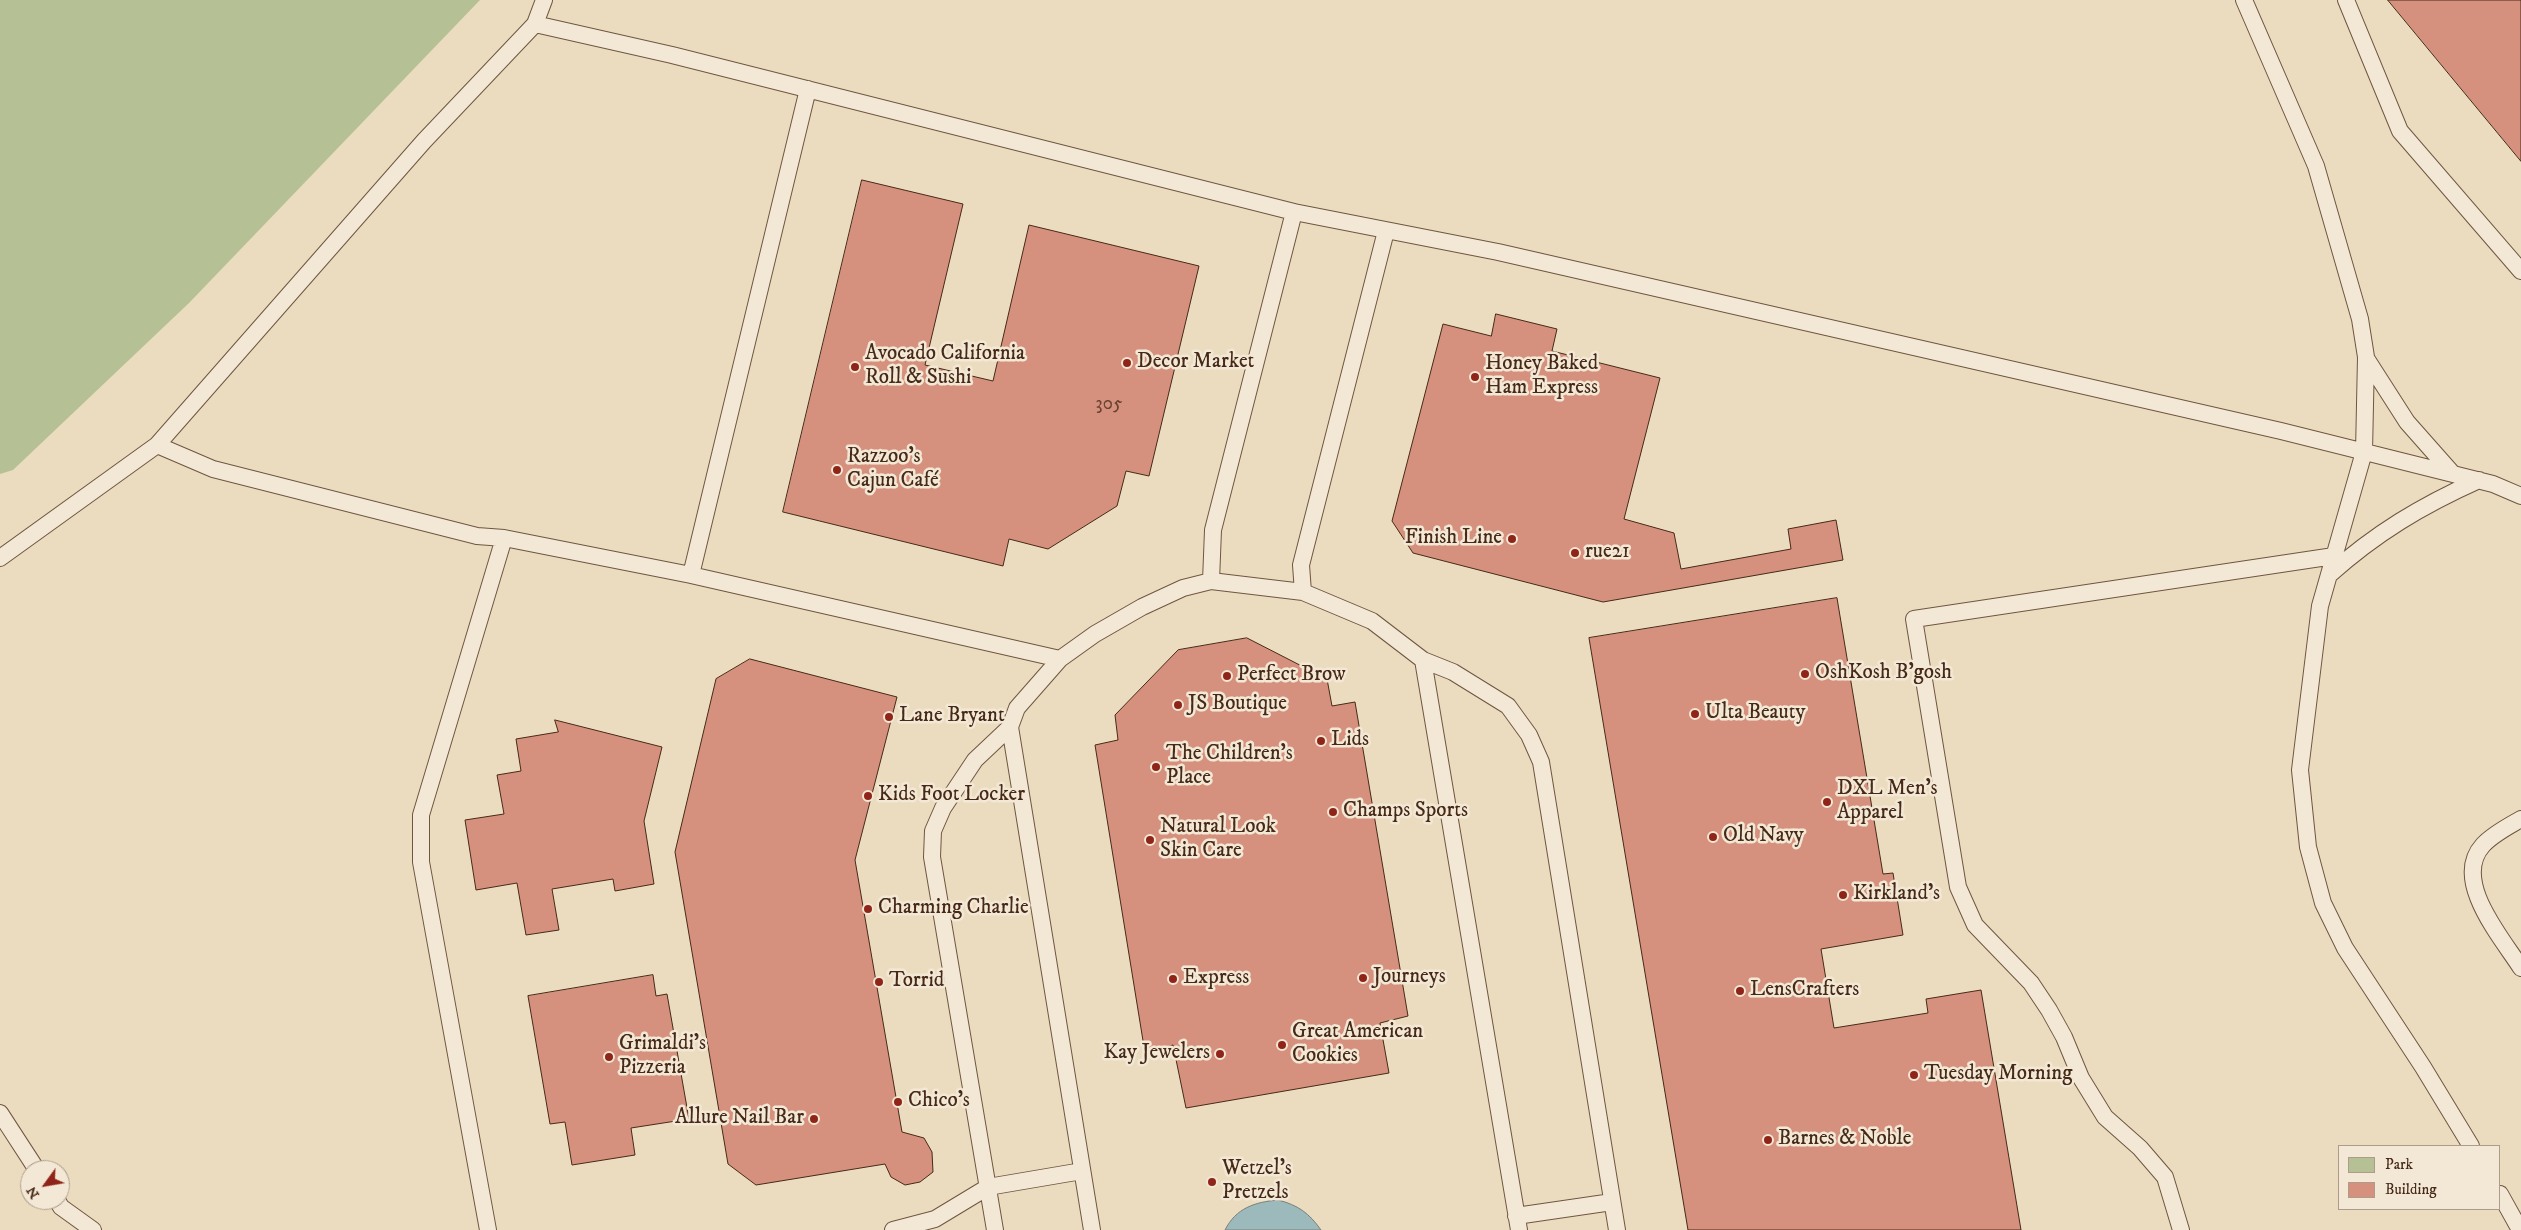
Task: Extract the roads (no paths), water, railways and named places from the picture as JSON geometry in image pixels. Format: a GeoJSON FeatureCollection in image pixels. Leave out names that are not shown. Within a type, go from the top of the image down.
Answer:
{"type":"FeatureCollection","features":[{"type":"Feature","properties":{"kind":"lane"},"geometry":{"type":"LineString","coordinates":[[0,558],[157,445],[424,141],[535,24],[544,0]]}},
{"type":"Feature","properties":{"kind":"lane"},"geometry":{"type":"LineString","coordinates":[[2244,0],[2316,166],[2360,319],[2366,357],[2364,452],[2320,606],[2300,776],[2308,847],[2323,904],[2345,948],[2423,1067],[2470,1145]]}},
{"type":"Feature","properties":{"kind":"lane"},"geometry":{"type":"LineString","coordinates":[[2346,0],[2400,131],[2521,271]]}},
{"type":"Feature","properties":{"kind":"lane"},"geometry":{"type":"LineString","coordinates":[[535,24],[808,90],[1294,212],[1498,252],[2364,452],[2479,480],[2521,496]]}},
{"type":"Feature","properties":{"kind":"lane"},"geometry":{"type":"LineString","coordinates":[[691,575],[808,90]]}},
{"type":"Feature","properties":{"kind":"lane"},"geometry":{"type":"LineString","coordinates":[[1210,581],[1213,530],[1294,212]]}},
{"type":"Feature","properties":{"kind":"lane"},"geometry":{"type":"LineString","coordinates":[[1303,592],[1301,565],[1386,231]]}},
{"type":"Feature","properties":{"kind":"lane"},"geometry":{"type":"LineString","coordinates":[[2366,357],[2407,422],[2453,474]]}},
{"type":"Feature","properties":{"kind":"lane"},"geometry":{"type":"LineString","coordinates":[[157,445],[213,469],[477,536],[504,538],[691,575],[1060,658]]}},
{"type":"Feature","properties":{"kind":"lane"},"geometry":{"type":"LineString","coordinates":[[2329,575],[2357,550],[2387,528],[2432,501],[2479,480]]}},
{"type":"Feature","properties":{"kind":"lane"},"geometry":{"type":"LineString","coordinates":[[488,1230],[421,862],[421,815],[504,538]]}},
{"type":"Feature","properties":{"kind":"lane"},"geometry":{"type":"LineString","coordinates":[[2181,1230],[2165,1178],[2140,1148],[2105,1117],[2081,1078],[2064,1037],[2049,1010],[2031,983],[1975,925],[1958,887],[1914,619],[2334,556]]}},
{"type":"Feature","properties":{"kind":"lane"},"geometry":{"type":"LineString","coordinates":[[1092,1230],[1010,727],[1016,709],[1060,658],[1095,634],[1142,607],[1183,588],[1210,581],[1303,592],[1372,621],[1423,660],[1453,672],[1508,706],[1529,735],[1541,762],[1617,1230]]}},
{"type":"Feature","properties":{"kind":"lane"},"geometry":{"type":"LineString","coordinates":[[1423,660],[1517,1223],[1612,1202]]}},
{"type":"Feature","properties":{"kind":"lane"},"geometry":{"type":"LineString","coordinates":[[995,1230],[932,857],[933,830],[944,808],[975,760],[1010,727]]}},
{"type":"Feature","properties":{"kind":"lane"},"geometry":{"type":"LineString","coordinates":[[2521,819],[2483,845],[2477,854],[2473,872],[2473,886],[2480,904],[2521,968]]}},
{"type":"Feature","properties":{"kind":"lane"},"geometry":{"type":"LineString","coordinates":[[0,1113],[31,1160]]}},
{"type":"Feature","properties":{"kind":"lane"},"geometry":{"type":"LineString","coordinates":[[893,1230],[935,1219],[988,1187],[1082,1171]]}},
{"type":"Feature","properties":{"kind":"lane"},"geometry":{"type":"LineString","coordinates":[[2501,1196],[2520,1230]]}},
{"type":"Feature","properties":{"kind":"lane"},"geometry":{"type":"LineString","coordinates":[[65,1210],[93,1230]]}},
{"type":"Feature","properties":{"kind":"water"},"geometry":{"type":"Polygon","coordinates":[[[1278,1200],[1302,1210],[1321,1230],[1225,1230],[1229,1222],[1241,1211],[1262,1202],[1278,1200]]]}},
{"type":"Feature","properties":{"kind":"place","name":"Decor Market"},"geometry":{"type":"Point","coordinates":[1127,363]}},
{"type":"Feature","properties":{"kind":"place","name":"Avocado California Roll & Sushi"},"geometry":{"type":"Point","coordinates":[855,367]}},
{"type":"Feature","properties":{"kind":"place","name":"Honey Baked Ham Express"},"geometry":{"type":"Point","coordinates":[1475,377]}},
{"type":"Feature","properties":{"kind":"place","name":"Razzoo’s Cajun Café"},"geometry":{"type":"Point","coordinates":[837,470]}},
{"type":"Feature","properties":{"kind":"place","name":"Finish Line"},"geometry":{"type":"Point","coordinates":[1512,539]}},
{"type":"Feature","properties":{"kind":"place","name":"rue21"},"geometry":{"type":"Point","coordinates":[1575,553]}},
{"type":"Feature","properties":{"kind":"place","name":"OshKosh B'gosh"},"geometry":{"type":"Point","coordinates":[1805,674]}},
{"type":"Feature","properties":{"kind":"place","name":"Perfect Brow"},"geometry":{"type":"Point","coordinates":[1227,676]}},
{"type":"Feature","properties":{"kind":"place","name":"JS Boutique"},"geometry":{"type":"Point","coordinates":[1178,705]}},
{"type":"Feature","properties":{"kind":"place","name":"Ulta Beauty"},"geometry":{"type":"Point","coordinates":[1695,714]}},
{"type":"Feature","properties":{"kind":"place","name":"Lane Bryant"},"geometry":{"type":"Point","coordinates":[889,717]}},
{"type":"Feature","properties":{"kind":"place","name":"Lids"},"geometry":{"type":"Point","coordinates":[1321,741]}},
{"type":"Feature","properties":{"kind":"place","name":"The Children's Place"},"geometry":{"type":"Point","coordinates":[1156,767]}},
{"type":"Feature","properties":{"kind":"place","name":"Kids Foot Locker"},"geometry":{"type":"Point","coordinates":[868,796]}},
{"type":"Feature","properties":{"kind":"place","name":"DXL Men's Apparel"},"geometry":{"type":"Point","coordinates":[1827,802]}},
{"type":"Feature","properties":{"kind":"place","name":"Champs Sports"},"geometry":{"type":"Point","coordinates":[1333,812]}},
{"type":"Feature","properties":{"kind":"place","name":"Old Navy"},"geometry":{"type":"Point","coordinates":[1713,837]}},
{"type":"Feature","properties":{"kind":"place","name":"Natural Look Skin Care"},"geometry":{"type":"Point","coordinates":[1150,840]}},
{"type":"Feature","properties":{"kind":"place","name":"Kirkland's"},"geometry":{"type":"Point","coordinates":[1843,895]}},
{"type":"Feature","properties":{"kind":"place","name":"Charming Charlie"},"geometry":{"type":"Point","coordinates":[868,909]}},
{"type":"Feature","properties":{"kind":"place","name":"Journeys"},"geometry":{"type":"Point","coordinates":[1363,978]}},
{"type":"Feature","properties":{"kind":"place","name":"Express"},"geometry":{"type":"Point","coordinates":[1173,979]}},
{"type":"Feature","properties":{"kind":"place","name":"Torrid"},"geometry":{"type":"Point","coordinates":[879,982]}},
{"type":"Feature","properties":{"kind":"place","name":"LensCrafters"},"geometry":{"type":"Point","coordinates":[1740,991]}},
{"type":"Feature","properties":{"kind":"place","name":"Great American Cookies"},"geometry":{"type":"Point","coordinates":[1282,1045]}},
{"type":"Feature","properties":{"kind":"place","name":"Kay Jewelers"},"geometry":{"type":"Point","coordinates":[1220,1054]}},
{"type":"Feature","properties":{"kind":"place","name":"Grimaldi's Pizzeria"},"geometry":{"type":"Point","coordinates":[609,1057]}},
{"type":"Feature","properties":{"kind":"place","name":"Tuesday Morning"},"geometry":{"type":"Point","coordinates":[1914,1075]}},
{"type":"Feature","properties":{"kind":"place","name":"Chico's"},"geometry":{"type":"Point","coordinates":[898,1102]}},
{"type":"Feature","properties":{"kind":"place","name":"Allure Nail Bar"},"geometry":{"type":"Point","coordinates":[814,1119]}},
{"type":"Feature","properties":{"kind":"place","name":"Barnes & Noble"},"geometry":{"type":"Point","coordinates":[1768,1140]}},
{"type":"Feature","properties":{"kind":"place","name":"Wetzel’s Pretzels"},"geometry":{"type":"Point","coordinates":[1212,1182]}}]}
